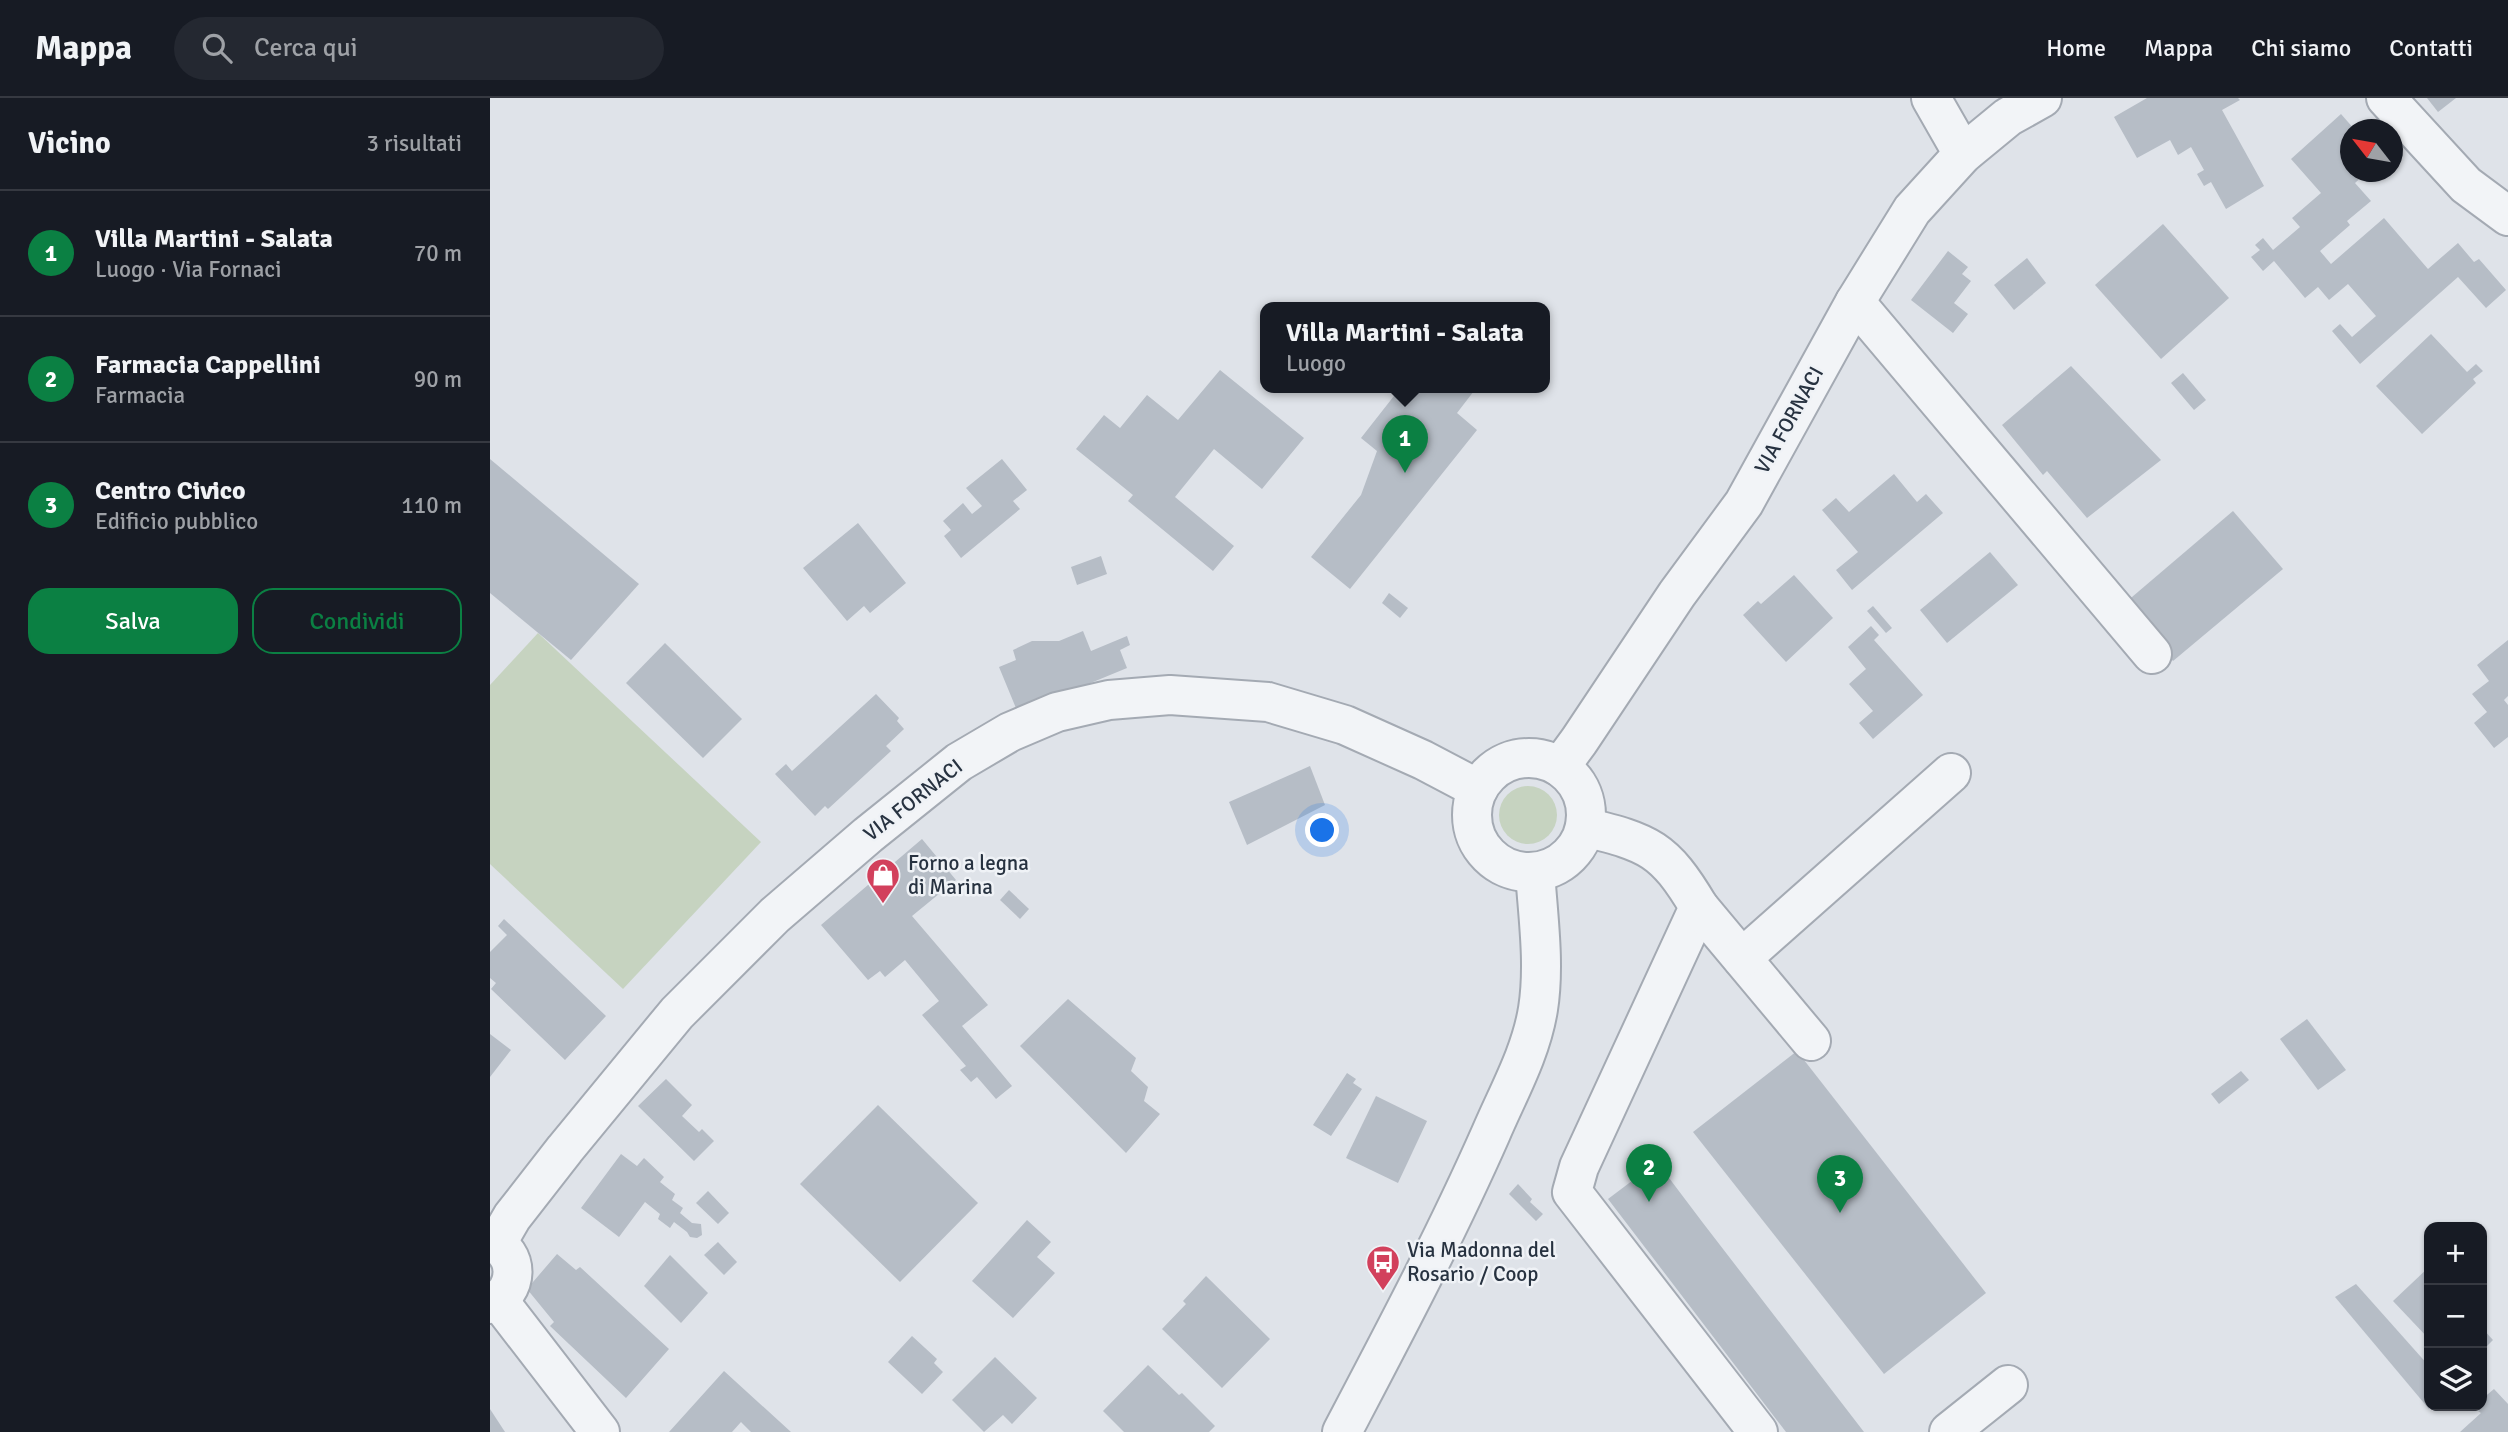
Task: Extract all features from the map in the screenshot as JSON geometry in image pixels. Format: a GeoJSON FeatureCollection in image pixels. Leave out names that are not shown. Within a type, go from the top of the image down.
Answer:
{"type":"FeatureCollection","features":[{"type":"Feature","properties":{"kind":"street"},"geometry":{"type":"LineString","coordinates":[[1931,98],[1963,155]]}},
{"type":"Feature","properties":{"kind":"street","name":"VIA FORNACI"},"geometry":{"type":"LineString","coordinates":[[1560,767],[1677,594],[1744,503],[1855,302],[1912,210],[1963,155],[2008,117],[2042,98]]}},
{"type":"Feature","properties":{"kind":"street"},"geometry":{"type":"LineString","coordinates":[[2386,98],[2466,185],[2508,216]]}},
{"type":"Feature","properties":{"kind":"street"},"geometry":{"type":"LineString","coordinates":[[1855,302],[2152,654]]}},
{"type":"Feature","properties":{"kind":"street","name":"VIA FORNACI"},"geometry":{"type":"LineString","coordinates":[[600,1432],[494,1303],[507,1293],[514,1271],[505,1251],[493,1242],[565,1149],[677,1013],[775,915],[959,762],[1010,732],[1057,712],[1109,700],[1170,695],[1268,702],[1345,725],[1423,760],[1478,789]]}},
{"type":"Feature","properties":{"kind":"street"},"geometry":{"type":"LineString","coordinates":[[1538,759],[1560,767],[1571,776],[1585,801],[1585,827],[1579,842],[1561,863],[1535,872],[1505,867],[1482,847],[1472,819],[1478,789],[1487,776],[1499,766],[1514,760],[1538,759]]}},
{"type":"Feature","properties":{"kind":"street"},"geometry":{"type":"LineString","coordinates":[[1742,958],[1951,773]]}},
{"type":"Feature","properties":{"kind":"street"},"geometry":{"type":"LineString","coordinates":[[1585,827],[1641,843],[1661,855],[1684,880],[1699,907],[1811,1041]]}},
{"type":"Feature","properties":{"kind":"street"},"geometry":{"type":"LineString","coordinates":[[1342,1432],[1401,1321],[1468,1185],[1529,1047],[1538,1010],[1541,975],[1535,872]]}},
{"type":"Feature","properties":{"kind":"street"},"geometry":{"type":"LineString","coordinates":[[1699,907],[1579,1167],[1572,1192],[1758,1432]]}},
{"type":"Feature","properties":{"kind":"street"},"geometry":{"type":"LineString","coordinates":[[1949,1432],[2008,1385]]}},
{"type":"Feature","properties":{"kind":"green space"},"geometry":{"type":"Polygon","coordinates":[[[538,633],[761,842],[623,989],[490,864],[490,685],[538,633]]]}},
{"type":"Feature","properties":{"kind":"green space"},"geometry":{"type":"Polygon","coordinates":[[[1528,786],[1549,794],[1557,815],[1549,836],[1528,844],[1507,836],[1499,815],[1507,794],[1528,786]]]}},
{"type":"Feature","properties":{"kind":"building"},"geometry":{"type":"Polygon","coordinates":[[[2147,98],[2238,98],[2240,100],[2222,110],[2264,186],[2226,209],[2211,182],[2204,186],[2197,174],[2204,170],[2191,147],[2178,155],[2170,140],[2137,158],[2114,117],[2147,98]]]}},
{"type":"Feature","properties":{"kind":"building"},"geometry":{"type":"Polygon","coordinates":[[[2427,98],[2456,98],[2438,112],[2427,98]]]}},
{"type":"Feature","properties":{"kind":"building"},"geometry":{"type":"Polygon","coordinates":[[[2341,114],[2345,119],[2340,119],[2340,182],[2356,182],[2371,201],[2347,221],[2350,225],[2320,251],[2331,264],[2384,218],[2428,269],[2458,243],[2474,262],[2479,259],[2506,290],[2486,308],[2458,277],[2360,364],[2332,331],[2340,324],[2352,337],[2376,316],[2348,284],[2329,300],[2318,287],[2305,298],[2274,261],[2263,271],[2251,257],[2260,250],[2255,245],[2263,238],[2273,250],[2300,227],[2292,218],[2321,193],[2291,159],[2341,114]]]}},
{"type":"Feature","properties":{"kind":"building"},"geometry":{"type":"Polygon","coordinates":[[[2163,224],[2229,298],[2161,359],[2095,285],[2163,224]]]}},
{"type":"Feature","properties":{"kind":"building"},"geometry":{"type":"Polygon","coordinates":[[[1948,251],[1968,267],[1962,274],[1971,281],[1954,303],[1968,314],[1953,333],[1911,300],[1948,251]]]}},
{"type":"Feature","properties":{"kind":"building"},"geometry":{"type":"Polygon","coordinates":[[[2027,258],[2046,283],[2014,310],[1994,285],[2027,258]]]}},
{"type":"Feature","properties":{"kind":"building"},"geometry":{"type":"Polygon","coordinates":[[[2431,334],[2467,372],[2476,364],[2483,371],[2473,379],[2476,383],[2422,434],[2376,386],[2431,334]]]}},
{"type":"Feature","properties":{"kind":"building"},"geometry":{"type":"Polygon","coordinates":[[[2071,366],[2161,460],[2087,518],[2047,471],[2043,475],[2002,425],[2071,366]]]}},
{"type":"Feature","properties":{"kind":"building"},"geometry":{"type":"Polygon","coordinates":[[[1220,370],[1304,438],[1262,489],[1214,449],[1175,497],[1234,546],[1213,571],[1128,501],[1133,495],[1076,449],[1104,415],[1120,428],[1147,395],[1178,420],[1220,370]]]}},
{"type":"Feature","properties":{"kind":"building"},"geometry":{"type":"Polygon","coordinates":[[[2183,373],[2206,400],[2194,410],[2171,383],[2183,373]]]}},
{"type":"Feature","properties":{"kind":"building"},"geometry":{"type":"Polygon","coordinates":[[[1396,393],[1472,393],[1457,413],[1477,430],[1350,589],[1311,557],[1361,495],[1377,451],[1361,438],[1396,393]]]}},
{"type":"Feature","properties":{"kind":"building"},"geometry":{"type":"Polygon","coordinates":[[[490,459],[639,584],[571,660],[490,593],[490,459]]]}},
{"type":"Feature","properties":{"kind":"building"},"geometry":{"type":"Polygon","coordinates":[[[1002,459],[1027,490],[1013,501],[1020,509],[961,558],[944,536],[951,530],[943,521],[963,503],[972,514],[982,506],[966,488],[1002,459]]]}},
{"type":"Feature","properties":{"kind":"building"},"geometry":{"type":"Polygon","coordinates":[[[1894,474],[1917,502],[1926,494],[1943,513],[1852,590],[1836,570],[1858,552],[1822,510],[1836,498],[1849,512],[1894,474]]]}},
{"type":"Feature","properties":{"kind":"building"},"geometry":{"type":"Polygon","coordinates":[[[2233,511],[2283,569],[2173,661],[2125,603],[2233,511]]]}},
{"type":"Feature","properties":{"kind":"building"},"geometry":{"type":"Polygon","coordinates":[[[858,523],[906,583],[870,613],[864,606],[847,621],[803,568],[858,523]]]}},
{"type":"Feature","properties":{"kind":"building"},"geometry":{"type":"Polygon","coordinates":[[[1990,552],[2018,585],[1947,643],[1920,610],[1990,552]]]}},
{"type":"Feature","properties":{"kind":"building"},"geometry":{"type":"Polygon","coordinates":[[[1101,556],[1107,574],[1077,585],[1071,567],[1101,556]]]}},
{"type":"Feature","properties":{"kind":"building"},"geometry":{"type":"Polygon","coordinates":[[[1794,575],[1833,618],[1786,662],[1743,615],[1758,601],[1761,604],[1794,575]]]}},
{"type":"Feature","properties":{"kind":"building"},"geometry":{"type":"Polygon","coordinates":[[[1389,593],[1408,608],[1400,618],[1382,603],[1389,593]]]}},
{"type":"Feature","properties":{"kind":"building"},"geometry":{"type":"Polygon","coordinates":[[[1873,606],[1892,628],[1886,633],[1867,611],[1873,606]]]}},
{"type":"Feature","properties":{"kind":"building"},"geometry":{"type":"Polygon","coordinates":[[[1871,626],[1879,635],[1874,640],[1923,695],[1873,739],[1859,723],[1873,711],[1849,684],[1866,669],[1848,647],[1871,626]]]}},
{"type":"Feature","properties":{"kind":"building"},"geometry":{"type":"Polygon","coordinates":[[[1083,631],[1091,651],[1127,636],[1130,645],[1120,650],[1127,668],[1018,713],[999,667],[1016,660],[1013,650],[1032,641],[1059,641],[1083,631]]]}},
{"type":"Feature","properties":{"kind":"building"},"geometry":{"type":"Polygon","coordinates":[[[2508,640],[2508,696],[2504,700],[2508,705],[2508,737],[2494,748],[2474,723],[2487,712],[2472,694],[2489,681],[2477,665],[2508,640]]]}},
{"type":"Feature","properties":{"kind":"building"},"geometry":{"type":"Polygon","coordinates":[[[665,643],[742,719],[703,758],[626,683],[665,643]]]}},
{"type":"Feature","properties":{"kind":"building"},"geometry":{"type":"Polygon","coordinates":[[[876,694],[899,718],[897,721],[904,729],[886,746],[891,751],[828,809],[825,806],[815,816],[775,774],[786,764],[792,771],[876,694]]]}},
{"type":"Feature","properties":{"kind":"building"},"geometry":{"type":"Polygon","coordinates":[[[1310,766],[1325,805],[1247,845],[1229,802],[1310,766]]]}},
{"type":"Feature","properties":{"kind":"building"},"geometry":{"type":"Polygon","coordinates":[[[922,839],[956,880],[912,916],[988,1005],[962,1026],[1012,1086],[996,1099],[977,1077],[971,1082],[960,1070],[966,1066],[922,1015],[939,1001],[905,960],[885,977],[880,971],[868,980],[821,925],[922,839]]]}},
{"type":"Feature","properties":{"kind":"building"},"geometry":{"type":"Polygon","coordinates":[[[1009,890],[1029,909],[1020,919],[1000,900],[1009,890]]]}},
{"type":"Feature","properties":{"kind":"building"},"geometry":{"type":"Polygon","coordinates":[[[504,919],[606,1016],[565,1060],[491,989],[496,983],[490,978],[490,952],[507,935],[498,926],[504,919]]]}},
{"type":"Feature","properties":{"kind":"building"},"geometry":{"type":"Polygon","coordinates":[[[1068,999],[1136,1058],[1131,1071],[1148,1087],[1144,1101],[1160,1114],[1126,1153],[1020,1046],[1068,999]]]}},
{"type":"Feature","properties":{"kind":"building"},"geometry":{"type":"Polygon","coordinates":[[[2307,1019],[2346,1070],[2318,1090],[2280,1039],[2307,1019]]]}},
{"type":"Feature","properties":{"kind":"building"},"geometry":{"type":"Polygon","coordinates":[[[490,1034],[511,1050],[490,1077],[490,1034]]]}},
{"type":"Feature","properties":{"kind":"building"},"geometry":{"type":"Polygon","coordinates":[[[1797,1051],[1986,1293],[1884,1374],[1693,1132],[1797,1051]]]}},
{"type":"Feature","properties":{"kind":"building"},"geometry":{"type":"Polygon","coordinates":[[[2241,1071],[2249,1080],[2219,1104],[2211,1094],[2241,1071]]]}},
{"type":"Feature","properties":{"kind":"building"},"geometry":{"type":"Polygon","coordinates":[[[1347,1073],[1356,1079],[1353,1083],[1362,1089],[1331,1136],[1313,1125],[1347,1073]]]}},
{"type":"Feature","properties":{"kind":"building"},"geometry":{"type":"Polygon","coordinates":[[[666,1079],[692,1105],[682,1116],[699,1132],[702,1129],[714,1141],[694,1161],[638,1106],[666,1079]]]}},
{"type":"Feature","properties":{"kind":"building"},"geometry":{"type":"Polygon","coordinates":[[[1376,1096],[1427,1121],[1398,1183],[1346,1158],[1376,1096]]]}},
{"type":"Feature","properties":{"kind":"building"},"geometry":{"type":"Polygon","coordinates":[[[878,1105],[978,1203],[900,1282],[800,1184],[878,1105]]]}},
{"type":"Feature","properties":{"kind":"building"},"geometry":{"type":"Polygon","coordinates":[[[621,1154],[637,1166],[644,1158],[664,1177],[660,1182],[675,1194],[672,1200],[683,1208],[680,1213],[692,1223],[701,1224],[702,1235],[697,1238],[690,1237],[674,1222],[670,1228],[658,1219],[660,1214],[645,1202],[619,1237],[581,1208],[621,1154]]]}},
{"type":"Feature","properties":{"kind":"building"},"geometry":{"type":"Polygon","coordinates":[[[1657,1162],[1864,1432],[1786,1432],[1608,1199],[1657,1162]]]}},
{"type":"Feature","properties":{"kind":"building"},"geometry":{"type":"Polygon","coordinates":[[[1518,1184],[1532,1199],[1530,1202],[1543,1214],[1536,1221],[1509,1194],[1518,1184]]]}},
{"type":"Feature","properties":{"kind":"building"},"geometry":{"type":"Polygon","coordinates":[[[708,1191],[729,1213],[718,1224],[696,1203],[708,1191]]]}},
{"type":"Feature","properties":{"kind":"building"},"geometry":{"type":"Polygon","coordinates":[[[1027,1220],[1051,1242],[1037,1257],[1055,1273],[1013,1318],[972,1281],[1027,1220]]]}},
{"type":"Feature","properties":{"kind":"building"},"geometry":{"type":"Polygon","coordinates":[[[718,1242],[737,1262],[724,1275],[704,1255],[718,1242]]]}},
{"type":"Feature","properties":{"kind":"building"},"geometry":{"type":"Polygon","coordinates":[[[557,1254],[576,1270],[580,1267],[669,1349],[626,1398],[550,1326],[554,1322],[527,1289],[557,1254]]]}},
{"type":"Feature","properties":{"kind":"building"},"geometry":{"type":"Polygon","coordinates":[[[670,1255],[708,1293],[681,1323],[644,1286],[670,1255]]]}},
{"type":"Feature","properties":{"kind":"building"},"geometry":{"type":"Polygon","coordinates":[[[2424,1272],[2424,1334],[2393,1301],[2424,1272]]]}},
{"type":"Feature","properties":{"kind":"building"},"geometry":{"type":"Polygon","coordinates":[[[1206,1276],[1270,1339],[1222,1388],[1162,1329],[1186,1304],[1183,1301],[1206,1276]]]}},
{"type":"Feature","properties":{"kind":"building"},"geometry":{"type":"Polygon","coordinates":[[[2356,1284],[2424,1360],[2424,1403],[2335,1297],[2356,1284]]]}},
{"type":"Feature","properties":{"kind":"building"},"geometry":{"type":"Polygon","coordinates":[[[2487,1333],[2493,1340],[2487,1346],[2487,1333]]]}},
{"type":"Feature","properties":{"kind":"building"},"geometry":{"type":"Polygon","coordinates":[[[912,1336],[937,1359],[934,1363],[943,1372],[922,1394],[888,1362],[912,1336]]]}},
{"type":"Feature","properties":{"kind":"building"},"geometry":{"type":"Polygon","coordinates":[[[995,1357],[1037,1398],[1012,1424],[1003,1415],[984,1432],[952,1400],[995,1357]]]}},
{"type":"Feature","properties":{"kind":"building"},"geometry":{"type":"Polygon","coordinates":[[[1148,1365],[1179,1395],[1182,1393],[1215,1426],[1209,1432],[1124,1432],[1103,1411],[1148,1365]]]}},
{"type":"Feature","properties":{"kind":"building"},"geometry":{"type":"Polygon","coordinates":[[[724,1371],[791,1432],[751,1432],[741,1422],[732,1432],[669,1432],[724,1371]]]}},
{"type":"Feature","properties":{"kind":"building"},"geometry":{"type":"Polygon","coordinates":[[[2494,1389],[2508,1404],[2508,1432],[2460,1432],[2481,1413],[2478,1411],[2487,1411],[2487,1395],[2494,1389]]]}},
{"type":"Feature","properties":{"kind":"building"},"geometry":{"type":"Polygon","coordinates":[[[490,1409],[505,1432],[490,1432],[490,1409]]]}},
{"type":"Feature","properties":{"kind":"place","name":"Villa Martini - Salata"},"geometry":{"type":"Point","coordinates":[1405,473]}},
{"type":"Feature","properties":{"kind":"place","name":"Forno a legna di Marina"},"geometry":{"type":"Point","coordinates":[883,905]}},
{"type":"Feature","properties":{"kind":"place","name":"Farmacia Cappellini"},"geometry":{"type":"Point","coordinates":[1649,1202]}},
{"type":"Feature","properties":{"kind":"place","name":"Centro Civico"},"geometry":{"type":"Point","coordinates":[1840,1213]}},
{"type":"Feature","properties":{"kind":"place","name":"Via Madonna del Rosario / Coop"},"geometry":{"type":"Point","coordinates":[1383,1292]}}]}
